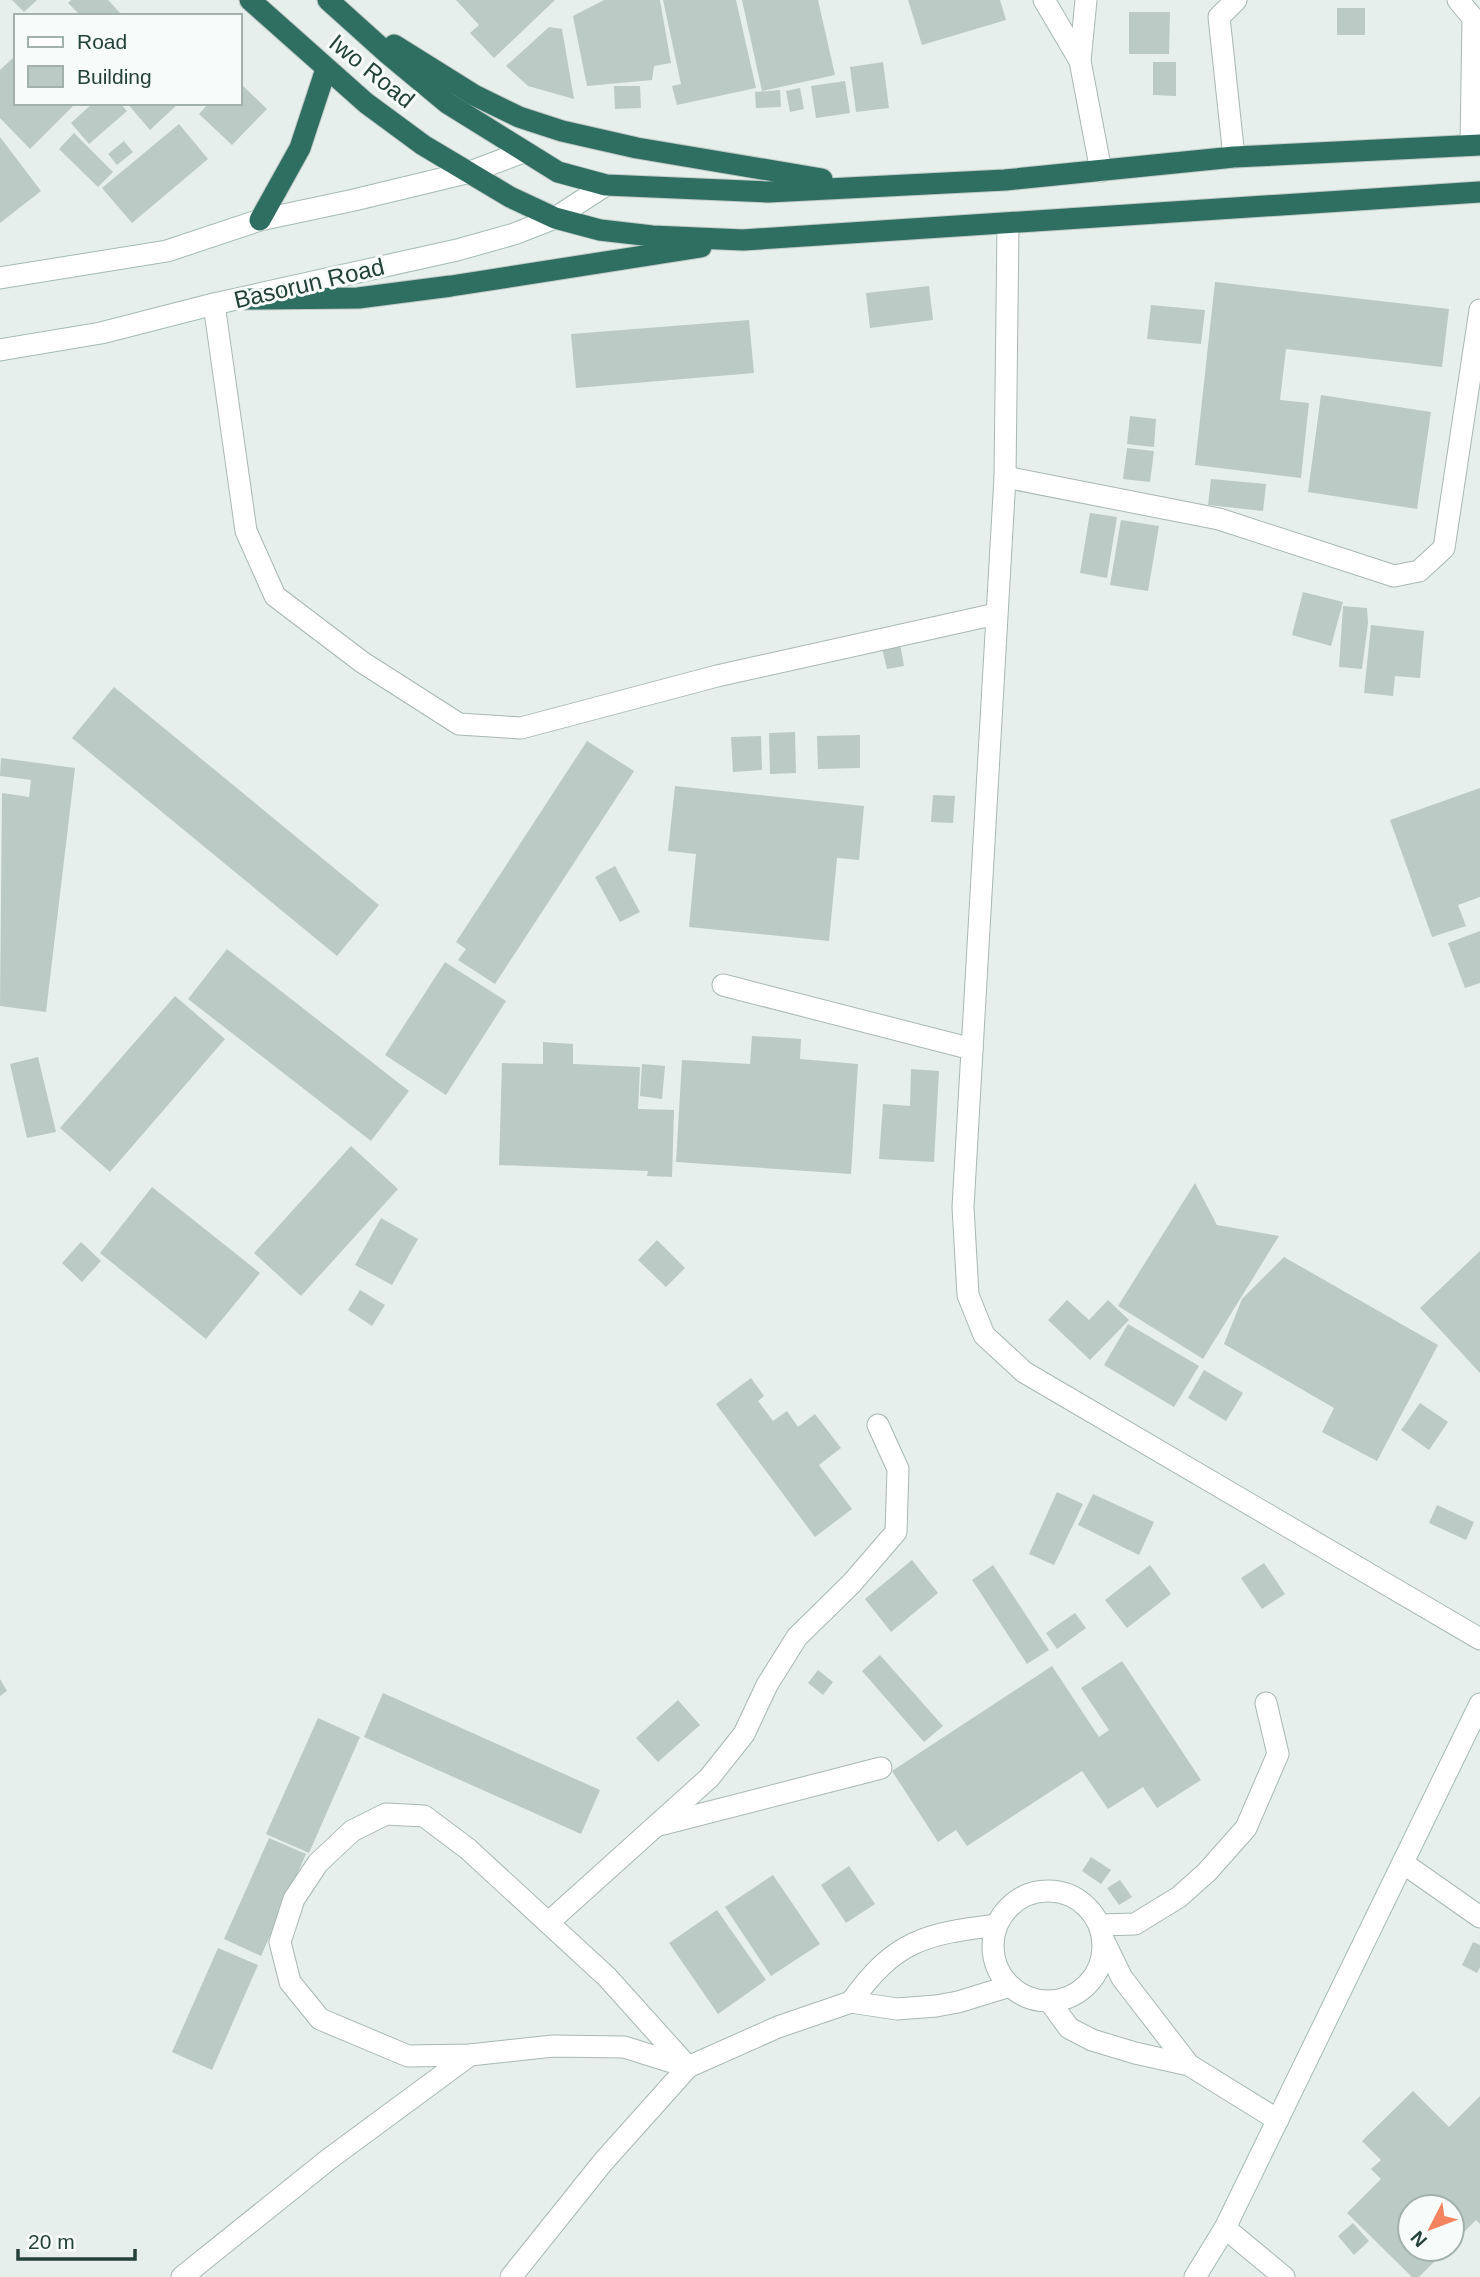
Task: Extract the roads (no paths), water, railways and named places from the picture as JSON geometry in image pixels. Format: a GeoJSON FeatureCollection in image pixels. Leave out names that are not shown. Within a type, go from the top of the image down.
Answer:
{"type":"FeatureCollection","features":[{"type":"Feature","properties":{"kind":"highway","name":"Iwo Road"},"geometry":{"type":"LineString","coordinates":[[250,0],[366,103],[423,145],[510,197],[555,218],[600,230],[652,236],[743,240]]}},
{"type":"Feature","properties":{"kind":"highway","name":"Iwo Road"},"geometry":{"type":"LineString","coordinates":[[335,6],[447,103],[558,172],[606,185],[768,192],[866,186]]}},
{"type":"Feature","properties":{"kind":"highway"},"geometry":{"type":"LineString","coordinates":[[335,6],[474,95],[519,117],[562,131],[637,148],[761,171],[866,186],[1005,180],[1234,157],[1475,145]]}},
{"type":"Feature","properties":{"kind":"highway"},"geometry":{"type":"LineString","coordinates":[[260,220],[300,148],[326,69]]}},
{"type":"Feature","properties":{"kind":"highway"},"geometry":{"type":"LineString","coordinates":[[245,299],[358,298],[600,264],[743,240],[1480,192]]}},
{"type":"Feature","properties":{"kind":"street"},"geometry":{"type":"LineString","coordinates":[[1044,0],[1080,61]]}},
{"type":"Feature","properties":{"kind":"street"},"geometry":{"type":"LineString","coordinates":[[1086,0],[1080,61],[1101,171]]}},
{"type":"Feature","properties":{"kind":"street"},"geometry":{"type":"LineString","coordinates":[[1234,157],[1218,8],[1236,0]]}},
{"type":"Feature","properties":{"kind":"street"},"geometry":{"type":"LineString","coordinates":[[1458,0],[1473,18],[1475,145]]}},
{"type":"Feature","properties":{"kind":"street"},"geometry":{"type":"LineString","coordinates":[[0,278],[167,251],[260,220],[470,172],[523,152]]}},
{"type":"Feature","properties":{"kind":"street","name":"Basorun Road"},"geometry":{"type":"LineString","coordinates":[[0,350],[101,333],[214,304],[457,250],[514,234],[555,218],[606,185]]}},
{"type":"Feature","properties":{"kind":"street"},"geometry":{"type":"LineString","coordinates":[[1008,223],[1005,477],[964,1207],[968,1294],[984,1335],[1024,1372],[1480,1639]]}},
{"type":"Feature","properties":{"kind":"street"},"geometry":{"type":"LineString","coordinates":[[214,304],[246,531],[275,597],[362,662],[459,724],[521,728],[718,676],[996,614]]}},
{"type":"Feature","properties":{"kind":"street"},"geometry":{"type":"LineString","coordinates":[[1005,477],[1219,519],[1394,576],[1419,571],[1444,548],[1480,310]]}},
{"type":"Feature","properties":{"kind":"street"},"geometry":{"type":"LineString","coordinates":[[723,985],[972,1049]]}},
{"type":"Feature","properties":{"kind":"street"},"geometry":{"type":"LineString","coordinates":[[549,1922],[709,1778],[744,1734],[767,1685],[797,1637],[852,1583],[896,1532],[898,1469],[878,1425]]}},
{"type":"Feature","properties":{"kind":"street"},"geometry":{"type":"LineString","coordinates":[[1101,1933],[1135,1924],[1179,1897],[1207,1872],[1245,1828],[1278,1754],[1266,1703]]}},
{"type":"Feature","properties":{"kind":"street"},"geometry":{"type":"LineString","coordinates":[[1195,2277],[1225,2228],[1480,1704]]}},
{"type":"Feature","properties":{"kind":"street"},"geometry":{"type":"LineString","coordinates":[[654,1826],[881,1768]]}},
{"type":"Feature","properties":{"kind":"street"},"geometry":{"type":"LineString","coordinates":[[386,1814],[424,1816],[468,1849],[607,1977],[688,2067],[624,2047],[553,2046],[470,2056],[408,2056],[320,2019],[290,1982],[280,1942],[295,1899],[318,1863],[352,1831],[386,1814]]}},
{"type":"Feature","properties":{"kind":"street"},"geometry":{"type":"LineString","coordinates":[[1403,1863],[1480,1916]]}},
{"type":"Feature","properties":{"kind":"street"},"geometry":{"type":"LineString","coordinates":[[1101,1933],[1102,1959],[1096,1976],[1083,1989],[1068,1998],[1050,2002],[1029,1998],[1010,1986],[998,1968],[993,1946],[997,1925],[1005,1911],[1017,1900],[1031,1893],[1048,1891],[1064,1893],[1078,1900],[1091,1910],[1122,1978],[1189,2065]]}},
{"type":"Feature","properties":{"kind":"street"},"geometry":{"type":"LineString","coordinates":[[851,2002],[869,1977],[881,1966],[918,1941],[944,1932],[997,1925]]}},
{"type":"Feature","properties":{"kind":"street"},"geometry":{"type":"LineString","coordinates":[[511,2277],[603,2162],[688,2067],[778,2027],[851,2002],[897,2009],[936,2006],[1010,1986]]}},
{"type":"Feature","properties":{"kind":"street"},"geometry":{"type":"LineString","coordinates":[[1050,2002],[1069,2028],[1092,2040],[1189,2065],[1278,2120]]}},
{"type":"Feature","properties":{"kind":"street"},"geometry":{"type":"LineString","coordinates":[[182,2277],[329,2159],[470,2056]]}},
{"type":"Feature","properties":{"kind":"street"},"geometry":{"type":"LineString","coordinates":[[1225,2228],[1284,2277]]}}]}
